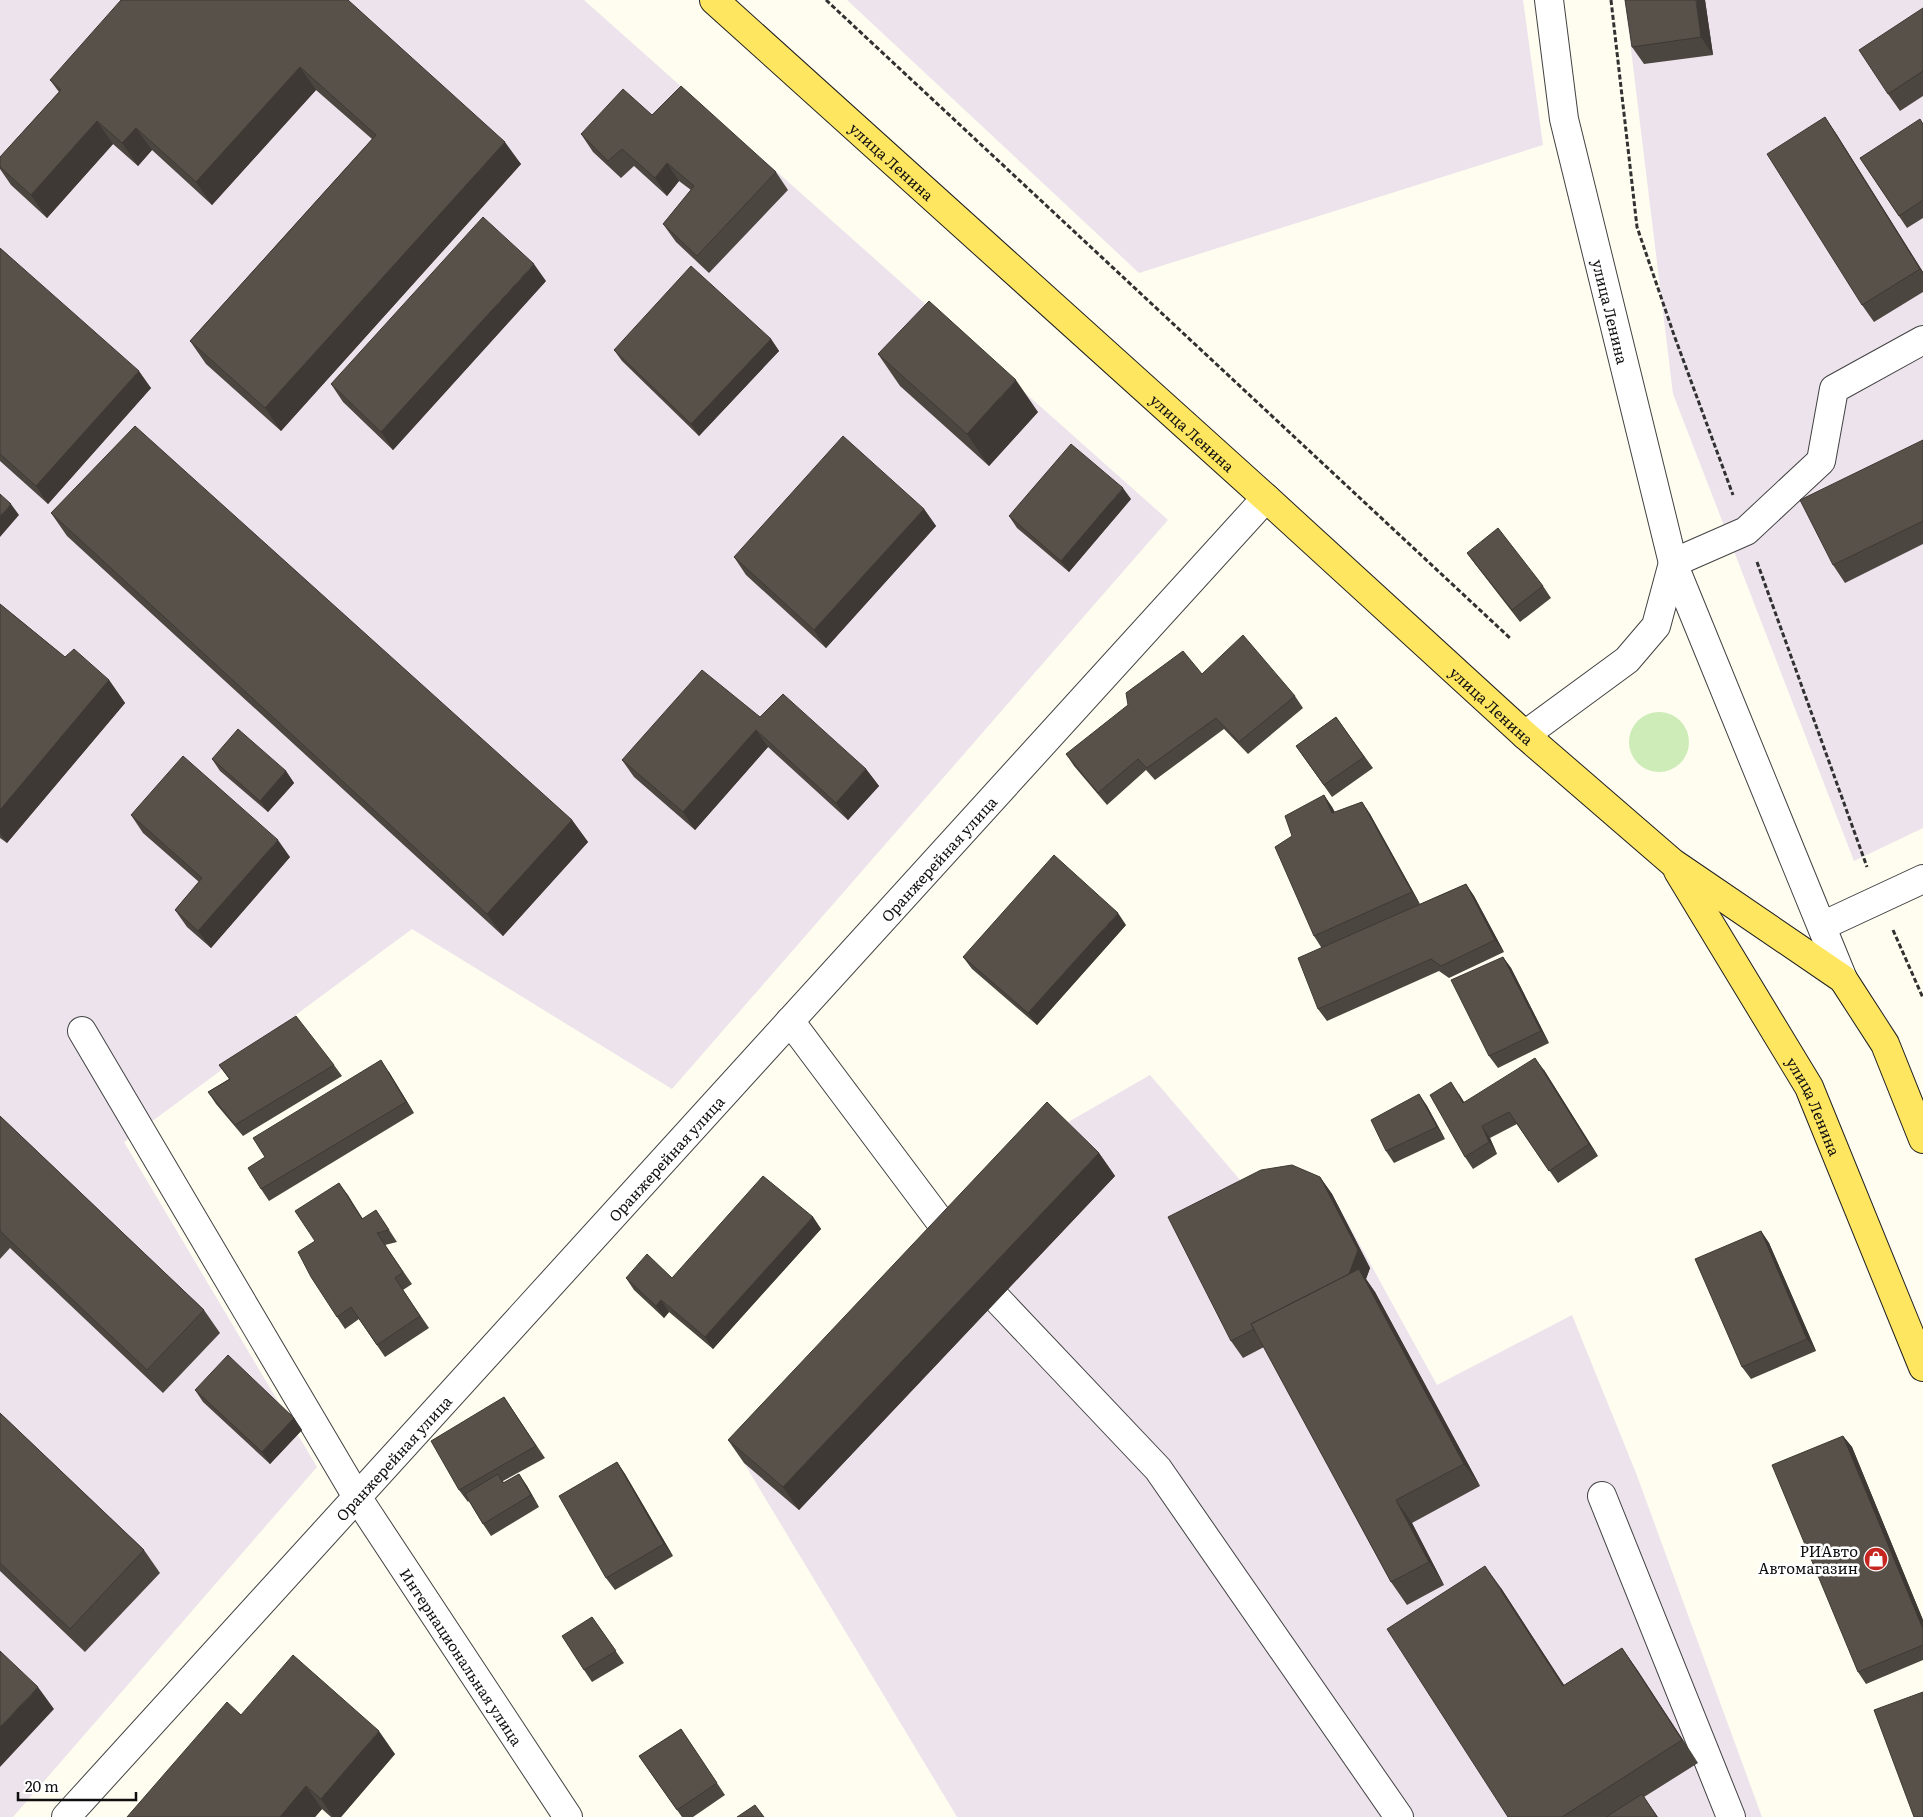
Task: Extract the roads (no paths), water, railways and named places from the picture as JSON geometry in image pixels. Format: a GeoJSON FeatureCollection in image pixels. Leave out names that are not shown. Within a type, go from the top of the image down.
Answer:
{"type":"FeatureCollection","features":[{"type":"Feature","properties":{"kind":"main road","name":"улица Ленина"},"geometry":{"type":"LineString","coordinates":[[714,0],[1266,498],[1525,735],[1673,863],[1843,979],[1885,1044],[1923,1139]]}},
{"type":"Feature","properties":{"kind":"main road","name":"улица Ленина"},"geometry":{"type":"LineString","coordinates":[[1673,863],[1809,1087],[1923,1367]]}},
{"type":"Feature","properties":{"kind":"street","name":"улица Ленина"},"geometry":{"type":"LineString","coordinates":[[1550,0],[1564,119],[1674,562],[1843,979]]}},
{"type":"Feature","properties":{"kind":"street"},"geometry":{"type":"LineString","coordinates":[[1525,735],[1627,660],[1656,626],[1674,562],[1746,530],[1821,460],[1834,389],[1923,340]]}},
{"type":"Feature","properties":{"kind":"street","name":"Оранжерейная улица"},"geometry":{"type":"LineString","coordinates":[[66,1817],[1266,498]]}},
{"type":"Feature","properties":{"kind":"street"},"geometry":{"type":"LineString","coordinates":[[1822,926],[1923,878]]}},
{"type":"Feature","properties":{"kind":"street"},"geometry":{"type":"LineString","coordinates":[[790,1021],[954,1240]]}},
{"type":"Feature","properties":{"kind":"street","name":"Интернациональная улица"},"geometry":{"type":"LineString","coordinates":[[82,1031],[357,1497],[568,1817]]}},
{"type":"Feature","properties":{"kind":"street"},"geometry":{"type":"LineString","coordinates":[[998,1300],[1158,1469],[1399,1817]]}},
{"type":"Feature","properties":{"kind":"street"},"geometry":{"type":"LineString","coordinates":[[1602,1496],[1731,1817]]}},
{"type":"Feature","properties":{"kind":"place","name":"РИАвто Автомагазин"},"geometry":{"type":"Point","coordinates":[1876,1559]}}]}
